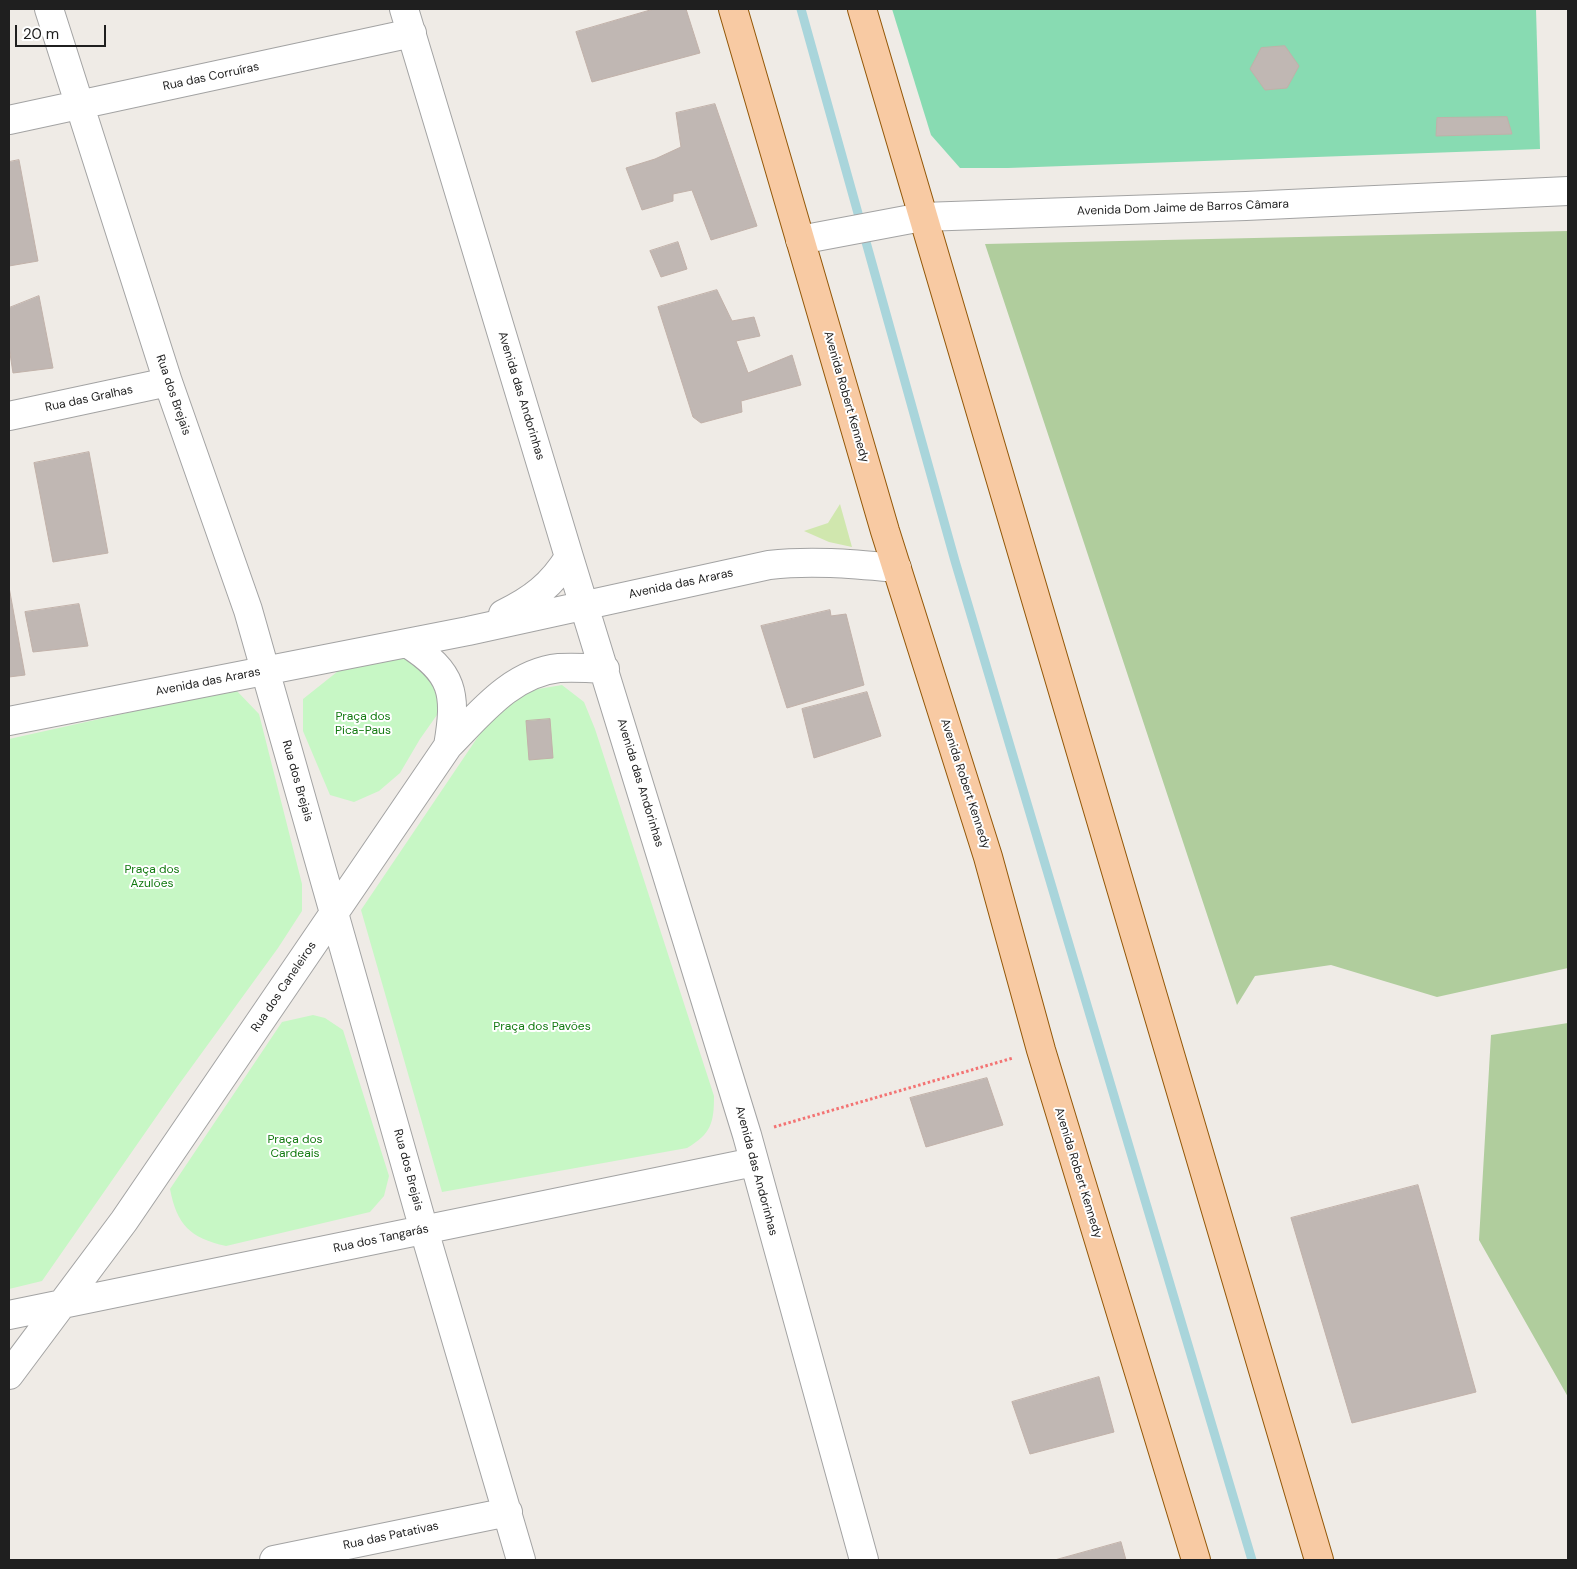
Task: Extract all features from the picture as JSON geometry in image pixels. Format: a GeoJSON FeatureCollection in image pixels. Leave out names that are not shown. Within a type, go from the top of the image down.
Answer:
{"type":"FeatureCollection","features":[{"type":"Feature","properties":{"kind":"main road","name":"Avenida Robert Kennedy"},"geometry":{"type":"LineString","coordinates":[[733,9],[896,568],[988,856],[1040,1050],[1196,1560]]}},
{"type":"Feature","properties":{"kind":"main road"},"geometry":{"type":"LineString","coordinates":[[862,9],[922,218],[1319,1560]]}},
{"type":"Feature","properties":{"kind":"street","name":"Rua dos Brejais"},"geometry":{"type":"LineString","coordinates":[[49,9],[168,382],[248,610],[424,1230],[521,1560]]}},
{"type":"Feature","properties":{"kind":"street","name":"Rua das Corruíras"},"geometry":{"type":"LineString","coordinates":[[9,120],[79,106],[408,21]]}},
{"type":"Feature","properties":{"kind":"street","name":"Avenida das Andorinhas"},"geometry":{"type":"LineString","coordinates":[[408,21],[569,557],[748,1135],[864,1560]]}},
{"type":"Feature","properties":{"kind":"street","name":"Avenida Dom Jaime de Barros Câmara"},"geometry":{"type":"LineString","coordinates":[[800,240],[922,218],[1246,206],[1568,191]]}},
{"type":"Feature","properties":{"kind":"street","name":"Rua das Gralhas"},"geometry":{"type":"LineString","coordinates":[[9,416],[168,382]]}},
{"type":"Feature","properties":{"kind":"street","name":"Avenida das Araras"},"geometry":{"type":"LineString","coordinates":[[468,631],[534,597],[552,582],[569,557]]}},
{"type":"Feature","properties":{"kind":"street","name":"Avenida das Araras"},"geometry":{"type":"LineString","coordinates":[[9,721],[468,631],[769,565],[800,561],[837,562],[896,568]]}},
{"type":"Feature","properties":{"kind":"street"},"geometry":{"type":"LineString","coordinates":[[407,643],[430,658],[450,687],[452,711],[448,746]]}},
{"type":"Feature","properties":{"kind":"street","name":"Rua dos Caneleiros"},"geometry":{"type":"LineString","coordinates":[[9,1375],[124,1221],[448,746],[508,688],[528,676],[557,668],[605,669]]}},
{"type":"Feature","properties":{"kind":"street","name":"Rua dos Tangarás"},"geometry":{"type":"LineString","coordinates":[[9,1315],[754,1162]]}},
{"type":"Feature","properties":{"kind":"street","name":"Rua das Patativas"},"geometry":{"type":"LineString","coordinates":[[274,1560],[508,1512]]}},
{"type":"Feature","properties":{"kind":"path"},"geometry":{"type":"LineString","coordinates":[[748,1135],[1040,1050]]}},
{"type":"Feature","properties":{"kind":"green space"},"geometry":{"type":"Polygon","coordinates":[[[892,9],[1536,9],[1540,149],[1008,168],[960,168],[931,135],[892,9]]]}},
{"type":"Feature","properties":{"kind":"green space"},"geometry":{"type":"Polygon","coordinates":[[[1568,231],[1568,968],[1437,997],[1331,965],[1255,976],[1237,1005],[985,244],[1568,231]]]}},
{"type":"Feature","properties":{"kind":"green space"},"geometry":{"type":"Polygon","coordinates":[[[840,504],[852,547],[829,542],[804,531],[828,523],[840,504]]]}},
{"type":"Feature","properties":{"kind":"green space","name":"Praça dos Pica-Paus"},"geometry":{"type":"Polygon","coordinates":[[[393,655],[419,660],[444,705],[420,739],[400,773],[379,791],[354,802],[330,795],[303,731],[303,699],[342,668],[393,655]]]}},
{"type":"Feature","properties":{"kind":"green space","name":"Praça dos Pavões"},"geometry":{"type":"Polygon","coordinates":[[[562,685],[584,702],[595,729],[714,1096],[712,1121],[706,1133],[687,1148],[442,1192],[361,910],[498,707],[520,692],[562,685]]]}},
{"type":"Feature","properties":{"kind":"green space","name":"Praça dos Azulões"},"geometry":{"type":"Polygon","coordinates":[[[235,689],[259,714],[302,884],[302,911],[278,948],[177,1087],[42,1281],[9,1289],[9,739],[235,689]]]}},
{"type":"Feature","properties":{"kind":"green space","name":"Praça dos Cardeais"},"geometry":{"type":"Polygon","coordinates":[[[313,1015],[325,1018],[343,1030],[389,1176],[384,1196],[370,1212],[226,1246],[203,1239],[194,1234],[181,1221],[170,1189],[282,1022],[313,1015]]]}},
{"type":"Feature","properties":{"kind":"green space"},"geometry":{"type":"Polygon","coordinates":[[[1568,1023],[1568,1397],[1479,1240],[1491,1035],[1568,1023]]]}},
{"type":"Feature","properties":{"kind":"building"},"geometry":{"type":"Polygon","coordinates":[[[654,9],[686,9],[700,53],[592,82],[576,32],[654,9]]]}},
{"type":"Feature","properties":{"kind":"building"},"geometry":{"type":"Polygon","coordinates":[[[1285,46],[1299,66],[1287,88],[1265,90],[1250,69],[1261,48],[1285,46]]]}},
{"type":"Feature","properties":{"kind":"building"},"geometry":{"type":"Polygon","coordinates":[[[715,104],[757,226],[711,240],[692,190],[673,194],[673,201],[642,210],[626,168],[655,159],[681,147],[676,113],[715,104]]]}},
{"type":"Feature","properties":{"kind":"building"},"geometry":{"type":"Polygon","coordinates":[[[1507,117],[1512,134],[1436,136],[1437,118],[1507,117]]]}},
{"type":"Feature","properties":{"kind":"building"},"geometry":{"type":"Polygon","coordinates":[[[19,160],[38,261],[9,266],[9,162],[19,160]]]}},
{"type":"Feature","properties":{"kind":"building"},"geometry":{"type":"Polygon","coordinates":[[[678,242],[687,269],[661,277],[650,251],[678,242]]]}},
{"type":"Feature","properties":{"kind":"building"},"geometry":{"type":"Polygon","coordinates":[[[717,290],[732,321],[754,317],[760,336],[736,341],[748,373],[792,355],[801,385],[741,401],[742,412],[701,423],[693,417],[658,307],[717,290]]]}},
{"type":"Feature","properties":{"kind":"building"},"geometry":{"type":"Polygon","coordinates":[[[39,296],[53,368],[13,373],[9,347],[9,308],[39,296]]]}},
{"type":"Feature","properties":{"kind":"building"},"geometry":{"type":"Polygon","coordinates":[[[89,452],[108,553],[53,562],[34,463],[89,452]]]}},
{"type":"Feature","properties":{"kind":"building"},"geometry":{"type":"Polygon","coordinates":[[[9,587],[25,675],[9,677],[9,587]]]}},
{"type":"Feature","properties":{"kind":"building"},"geometry":{"type":"Polygon","coordinates":[[[79,604],[88,646],[33,652],[25,612],[79,604]]]}},
{"type":"Feature","properties":{"kind":"building"},"geometry":{"type":"Polygon","coordinates":[[[830,610],[831,616],[846,614],[864,685],[787,708],[761,626],[830,610]]]}},
{"type":"Feature","properties":{"kind":"building"},"geometry":{"type":"Polygon","coordinates":[[[867,692],[881,736],[814,758],[802,709],[867,692]]]}},
{"type":"Feature","properties":{"kind":"building"},"geometry":{"type":"Polygon","coordinates":[[[550,719],[553,758],[529,760],[526,721],[550,719]]]}},
{"type":"Feature","properties":{"kind":"building"},"geometry":{"type":"Polygon","coordinates":[[[987,1078],[1003,1125],[926,1147],[910,1098],[987,1078]]]}},
{"type":"Feature","properties":{"kind":"building"},"geometry":{"type":"Polygon","coordinates":[[[1418,1185],[1476,1392],[1352,1423],[1291,1218],[1418,1185]]]}},
{"type":"Feature","properties":{"kind":"building"},"geometry":{"type":"Polygon","coordinates":[[[1099,1377],[1114,1432],[1030,1454],[1012,1402],[1099,1377]]]}},
{"type":"Feature","properties":{"kind":"building"},"geometry":{"type":"Polygon","coordinates":[[[1121,1542],[1126,1560],[1055,1560],[1121,1542]]]}},
{"type":"Feature","properties":{"kind":"waterway"},"geometry":{"type":"LineString","coordinates":[[801,9],[955,561],[1252,1560]]}}]}
